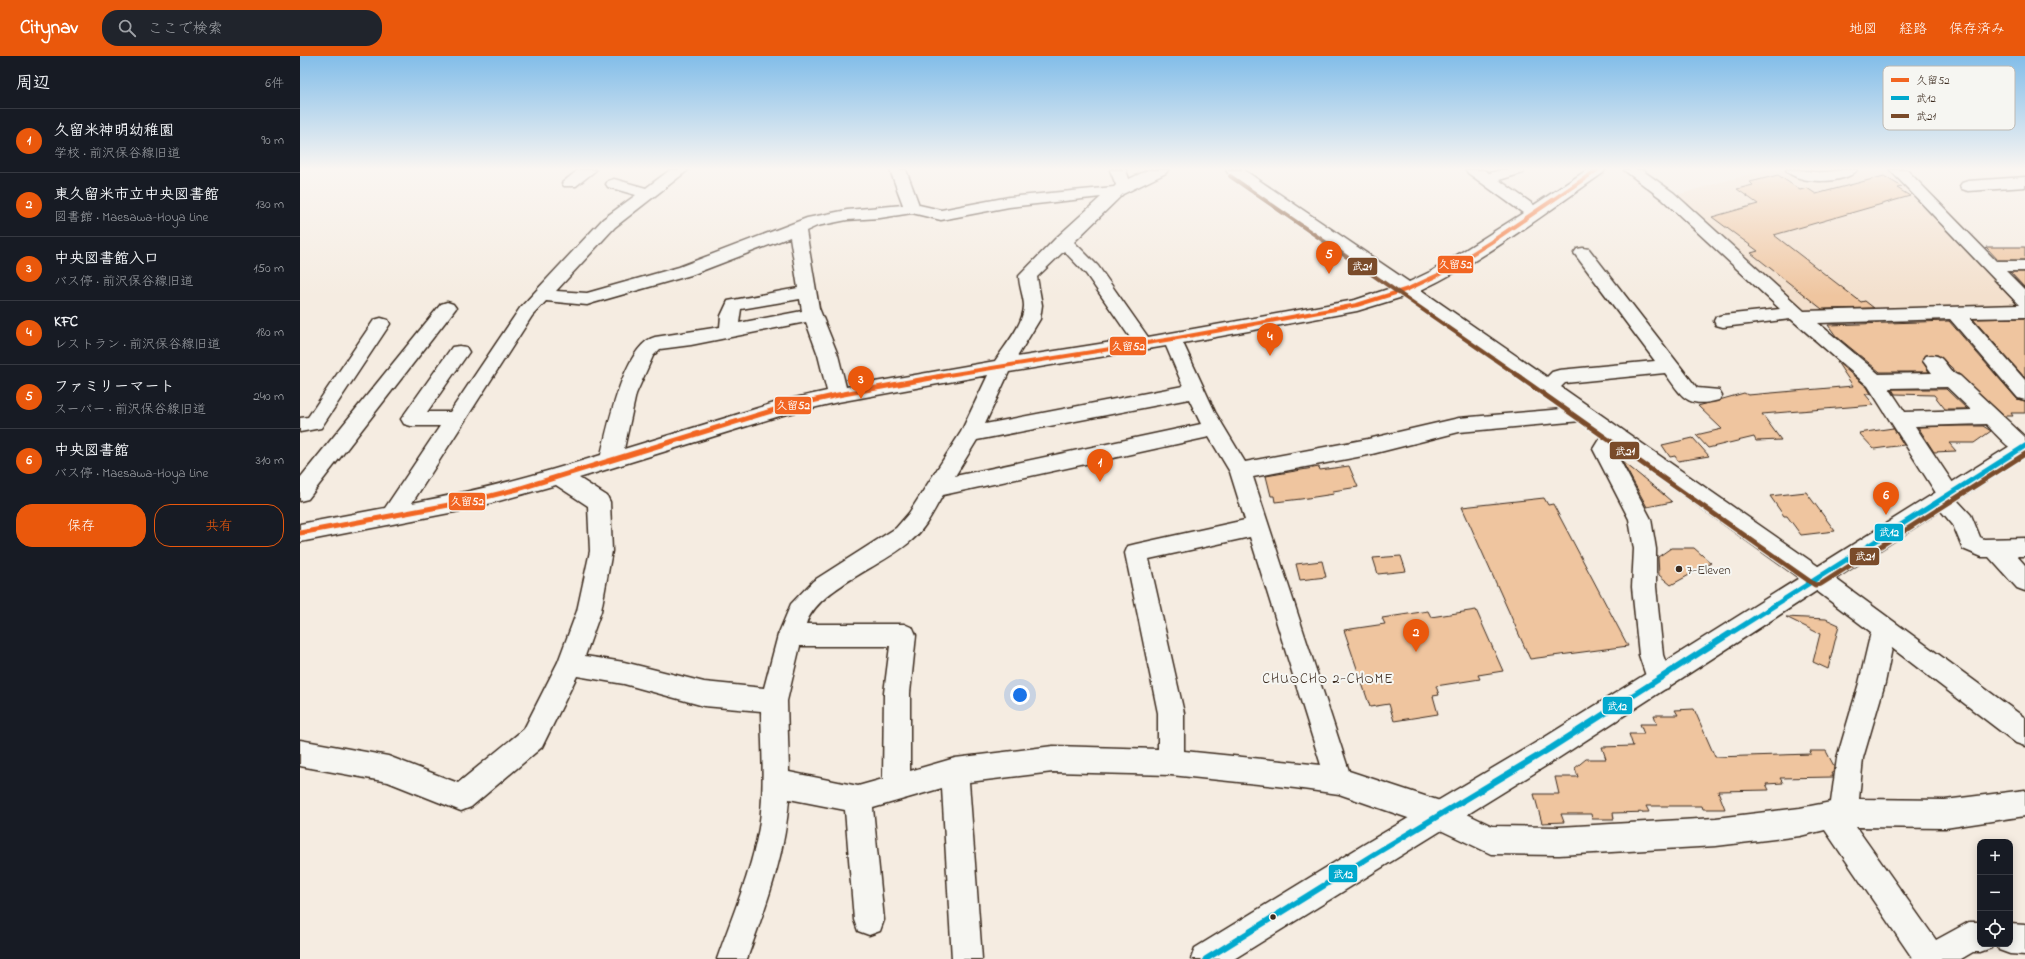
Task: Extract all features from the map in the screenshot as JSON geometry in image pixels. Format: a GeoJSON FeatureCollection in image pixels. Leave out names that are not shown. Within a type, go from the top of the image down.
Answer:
{"type":"FeatureCollection","features":[{"type":"Feature","properties":{"kind":"street"},"geometry":{"type":"LineString","coordinates":[[392,516],[526,312],[609,223],[623,212]]}},
{"type":"Feature","properties":{"kind":"street"},"geometry":{"type":"LineString","coordinates":[[541,295],[587,299],[685,271],[813,222],[847,215],[886,212]]}},
{"type":"Feature","properties":{"kind":"street"},"geometry":{"type":"LineString","coordinates":[[929,212],[941,215],[957,212]]}},
{"type":"Feature","properties":{"kind":"street"},"geometry":{"type":"LineString","coordinates":[[732,959],[765,865],[773,828],[776,783],[774,701],[790,635],[799,611],[821,588],[904,534],[917,519],[970,434],[1001,367],[1031,319],[1033,305],[1028,285],[1028,276],[1063,241],[1095,212]]}},
{"type":"Feature","properties":{"kind":"street"},"geometry":{"type":"LineString","coordinates":[[1295,212],[1817,578],[2025,734]]}},
{"type":"Feature","properties":{"kind":"street"},"geometry":{"type":"LineString","coordinates":[[1686,212],[1798,315],[1874,381],[1900,419],[1945,497],[1963,521],[1971,543],[1982,548],[2025,547]]}},
{"type":"Feature","properties":{"kind":"street"},"geometry":{"type":"LineString","coordinates":[[1939,212],[2025,301]]}},
{"type":"Feature","properties":{"kind":"street"},"geometry":{"type":"LineString","coordinates":[[300,533],[470,501],[560,477],[781,408],[838,395],[1172,339],[1357,305],[1408,290],[1438,275],[1534,213]]}},
{"type":"Feature","properties":{"kind":"street"},"geometry":{"type":"LineString","coordinates":[[797,228],[812,315],[828,355],[838,395]]}},
{"type":"Feature","properties":{"kind":"street"},"geometry":{"type":"LineString","coordinates":[[1063,241],[1092,270],[1143,343]]}},
{"type":"Feature","properties":{"kind":"street"},"geometry":{"type":"LineString","coordinates":[[1583,253],[1692,395],[1712,395]]}},
{"type":"Feature","properties":{"kind":"street"},"geometry":{"type":"LineString","coordinates":[[1991,266],[2025,266]]}},
{"type":"Feature","properties":{"kind":"street"},"geometry":{"type":"LineString","coordinates":[[729,331],[730,316],[734,305],[808,292]]}},
{"type":"Feature","properties":{"kind":"street"},"geometry":{"type":"LineString","coordinates":[[300,493],[447,308]]}},
{"type":"Feature","properties":{"kind":"street"},"geometry":{"type":"LineString","coordinates":[[1723,322],[1798,315],[2025,311]]}},
{"type":"Feature","properties":{"kind":"street"},"geometry":{"type":"LineString","coordinates":[[1955,313],[2025,393]]}},
{"type":"Feature","properties":{"kind":"street"},"geometry":{"type":"LineString","coordinates":[[610,462],[626,394],[645,353],[655,343],[812,315]]}},
{"type":"Feature","properties":{"kind":"street"},"geometry":{"type":"LineString","coordinates":[[300,425],[314,423],[381,324]]}},
{"type":"Feature","properties":{"kind":"street"},"geometry":{"type":"LineString","coordinates":[[1172,339],[1214,429],[1240,471],[1339,781]]}},
{"type":"Feature","properties":{"kind":"street"},"geometry":{"type":"LineString","coordinates":[[456,419],[411,419],[459,352]]}},
{"type":"Feature","properties":{"kind":"street"},"geometry":{"type":"LineString","coordinates":[[1933,361],[1948,380]]}},
{"type":"Feature","properties":{"kind":"street"},"geometry":{"type":"LineString","coordinates":[[1893,365],[1905,380]]}},
{"type":"Feature","properties":{"kind":"street"},"geometry":{"type":"LineString","coordinates":[[1548,388],[1558,377],[1669,366]]}},
{"type":"Feature","properties":{"kind":"street"},"geometry":{"type":"LineString","coordinates":[[1206,959],[1551,748],[2024,447],[1989,417],[1953,381],[1874,381]]}},
{"type":"Feature","properties":{"kind":"street"},"geometry":{"type":"LineString","coordinates":[[970,434],[1195,391]]}},
{"type":"Feature","properties":{"kind":"street"},"geometry":{"type":"LineString","coordinates":[[1240,471],[1368,447],[1459,426],[1584,414]]}},
{"type":"Feature","properties":{"kind":"street"},"geometry":{"type":"LineString","coordinates":[[1900,419],[1989,417]]}},
{"type":"Feature","properties":{"kind":"street"},"geometry":{"type":"LineString","coordinates":[[937,488],[1214,429]]}},
{"type":"Feature","properties":{"kind":"street"},"geometry":{"type":"LineString","coordinates":[[1612,434],[1603,449],[1640,519],[1645,549],[1644,587],[1651,655],[1659,680]]}},
{"type":"Feature","properties":{"kind":"street"},"geometry":{"type":"LineString","coordinates":[[300,753],[388,769],[461,798],[533,738],[570,664],[589,612],[601,551],[599,502],[560,477]]}},
{"type":"Feature","properties":{"kind":"street"},"geometry":{"type":"LineString","coordinates":[[1171,762],[1171,713],[1136,553],[1258,526]]}},
{"type":"Feature","properties":{"kind":"street"},"geometry":{"type":"LineString","coordinates":[[1995,548],[2025,581]]}},
{"type":"Feature","properties":{"kind":"street"},"geometry":{"type":"LineString","coordinates":[[1884,628],[1872,683],[1850,758],[1838,814],[1932,959],[1969,937],[1977,937]]}},
{"type":"Feature","properties":{"kind":"street"},"geometry":{"type":"LineString","coordinates":[[790,635],[904,635],[897,693],[896,787]]}},
{"type":"Feature","properties":{"kind":"street"},"geometry":{"type":"LineString","coordinates":[[570,664],[624,673],[704,694],[774,701]]}},
{"type":"Feature","properties":{"kind":"street"},"geometry":{"type":"LineString","coordinates":[[776,783],[858,799],[955,771],[1053,759],[1171,762],[1339,781],[1440,815],[1491,840],[1559,841],[1716,832],[1800,822],[1838,814],[1945,814],[2025,803]]}},
{"type":"Feature","properties":{"kind":"street"},"geometry":{"type":"LineString","coordinates":[[955,771],[967,959]]}},
{"type":"Feature","properties":{"kind":"street"},"geometry":{"type":"LineString","coordinates":[[858,799],[869,920]]}},
{"type":"Feature","properties":{"kind":"street"},"geometry":{"type":"LineString","coordinates":[[2013,939],[2025,940]]}},
{"type":"Feature","properties":{"kind":"shaded area"},"geometry":{"type":"Polygon","coordinates":[[[1692,212],[1928,212],[2019,306],[1806,312],[1692,212]]]}},
{"type":"Feature","properties":{"kind":"building"},"geometry":{"type":"Polygon","coordinates":[[[1729,212],[1854,212],[1774,235],[1861,302],[1865,301],[1874,308],[1822,309],[1751,253],[1758,251],[1712,217],[1729,212]]]}},
{"type":"Feature","properties":{"kind":"building"},"geometry":{"type":"Polygon","coordinates":[[[1986,247],[2025,247],[2025,260],[1998,260],[1986,247]]]}},
{"type":"Feature","properties":{"kind":"building"},"geometry":{"type":"Polygon","coordinates":[[[2010,272],[2025,272],[2025,288],[2010,272]]]}},
{"type":"Feature","properties":{"kind":"building"},"geometry":{"type":"Polygon","coordinates":[[[2025,318],[2025,378],[1973,319],[2025,318]]]}},
{"type":"Feature","properties":{"kind":"building"},"geometry":{"type":"Polygon","coordinates":[[[1949,321],[2017,399],[2025,401],[2025,413],[2011,413],[2013,416],[2004,416],[1938,355],[1926,355],[1922,360],[1929,372],[1880,372],[1836,336],[1828,325],[1949,321]]]}},
{"type":"Feature","properties":{"kind":"building"},"geometry":{"type":"Polygon","coordinates":[[[1837,362],[1867,387],[1871,394],[1865,394],[1874,405],[1762,414],[1781,440],[1756,441],[1754,437],[1708,448],[1696,435],[1722,429],[1698,406],[1744,393],[1748,395],[1853,386],[1837,362]]]}},
{"type":"Feature","properties":{"kind":"building"},"geometry":{"type":"Polygon","coordinates":[[[1892,389],[1946,389],[1967,409],[1945,409],[1934,395],[1895,394],[1892,389]]]}},
{"type":"Feature","properties":{"kind":"building"},"geometry":{"type":"Polygon","coordinates":[[[1983,426],[1991,431],[1974,443],[1949,443],[1956,451],[1934,452],[1918,427],[1983,426]]]}},
{"type":"Feature","properties":{"kind":"building"},"geometry":{"type":"Polygon","coordinates":[[[1893,428],[1904,445],[1874,449],[1859,433],[1893,428]]]}},
{"type":"Feature","properties":{"kind":"building"},"geometry":{"type":"Polygon","coordinates":[[[1693,438],[1709,456],[1678,461],[1675,456],[1670,457],[1662,445],[1693,438]]]}},
{"type":"Feature","properties":{"kind":"building"},"geometry":{"type":"Polygon","coordinates":[[[1622,461],[1657,489],[1672,502],[1647,507],[1622,461]]]}},
{"type":"Feature","properties":{"kind":"building"},"geometry":{"type":"Polygon","coordinates":[[[1349,466],[1358,487],[1333,491],[1334,494],[1301,499],[1275,502],[1274,496],[1271,496],[1266,476],[1319,467],[1320,470],[1349,466]]]}},
{"type":"Feature","properties":{"kind":"building"},"geometry":{"type":"Polygon","coordinates":[[[1806,492],[1835,531],[1801,535],[1787,516],[1784,516],[1770,496],[1806,492]]]}},
{"type":"Feature","properties":{"kind":"building"},"geometry":{"type":"Polygon","coordinates":[[[1544,498],[1548,505],[1553,504],[1628,646],[1530,659],[1462,507],[1544,498]]]}},
{"type":"Feature","properties":{"kind":"building","name":"7-Eleven"},"geometry":{"type":"Polygon","coordinates":[[[1671,548],[1694,548],[1711,563],[1671,585],[1659,575],[1658,557],[1671,548]]]}},
{"type":"Feature","properties":{"kind":"building"},"geometry":{"type":"Polygon","coordinates":[[[1401,556],[1406,571],[1378,574],[1373,558],[1401,556]]]}},
{"type":"Feature","properties":{"kind":"building"},"geometry":{"type":"Polygon","coordinates":[[[1322,561],[1326,577],[1300,580],[1296,564],[1322,561]]]}},
{"type":"Feature","properties":{"kind":"building"},"geometry":{"type":"Polygon","coordinates":[[[1476,610],[1503,671],[1478,675],[1480,679],[1436,686],[1439,695],[1433,696],[1438,714],[1394,721],[1389,704],[1370,707],[1344,630],[1385,624],[1382,618],[1428,611],[1431,617],[1476,610]]]}},
{"type":"Feature","properties":{"kind":"building"},"geometry":{"type":"Polygon","coordinates":[[[1786,617],[1826,619],[1839,625],[1828,669],[1813,662],[1820,634],[1786,617]]]}},
{"type":"Feature","properties":{"kind":"building"},"geometry":{"type":"Polygon","coordinates":[[[1694,709],[1715,757],[1811,754],[1810,751],[1826,751],[1834,766],[1833,773],[1831,773],[1833,777],[1780,778],[1783,783],[1766,784],[1769,790],[1718,791],[1725,809],[1703,809],[1702,806],[1646,806],[1649,812],[1613,813],[1614,819],[1592,819],[1591,814],[1561,814],[1564,822],[1542,823],[1534,794],[1559,794],[1555,777],[1578,777],[1575,768],[1586,759],[1606,759],[1602,747],[1633,746],[1629,734],[1644,734],[1640,724],[1657,724],[1654,715],[1678,715],[1675,710],[1694,709]]]}},
{"type":"Feature","properties":{"kind":"transit line","name":"武21"},"geometry":{"type":"LineString","coordinates":[[1283,212],[1404,295],[1815,585],[1821,584],[2025,454]]}},
{"type":"Feature","properties":{"kind":"transit line","name":"久留52"},"geometry":{"type":"LineString","coordinates":[[300,533],[470,501],[518,489],[781,408],[838,395],[928,378],[1172,339],[1357,305],[1408,289],[1438,275],[1535,212]]}},
{"type":"Feature","properties":{"kind":"transit line","name":"武12"},"geometry":{"type":"LineString","coordinates":[[1206,959],[1373,855],[1551,748],[2025,446]]}},
{"type":"Feature","properties":{"kind":"place","name":"ファミリーマート"},"geometry":{"type":"Point","coordinates":[1329,274]}},
{"type":"Feature","properties":{"kind":"place","name":"KFC"},"geometry":{"type":"Point","coordinates":[1270,356]}},
{"type":"Feature","properties":{"kind":"place","name":"中央図書館入口"},"geometry":{"type":"Point","coordinates":[861,399]}},
{"type":"Feature","properties":{"kind":"place","name":"久留米神明幼稚園"},"geometry":{"type":"Point","coordinates":[1100,482]}},
{"type":"Feature","properties":{"kind":"place","name":"中央図書館"},"geometry":{"type":"Point","coordinates":[1886,515]}},
{"type":"Feature","properties":{"kind":"place","name":"7-Eleven"},"geometry":{"type":"Point","coordinates":[1679,569]}},
{"type":"Feature","properties":{"kind":"place","name":"東久留米市立中央図書館"},"geometry":{"type":"Point","coordinates":[1416,652]}},
{"type":"Feature","properties":{"kind":"district","name":"CHUOCHO 2-CHOME"},"geometry":{"type":"Point","coordinates":[1328,678]}}]}
